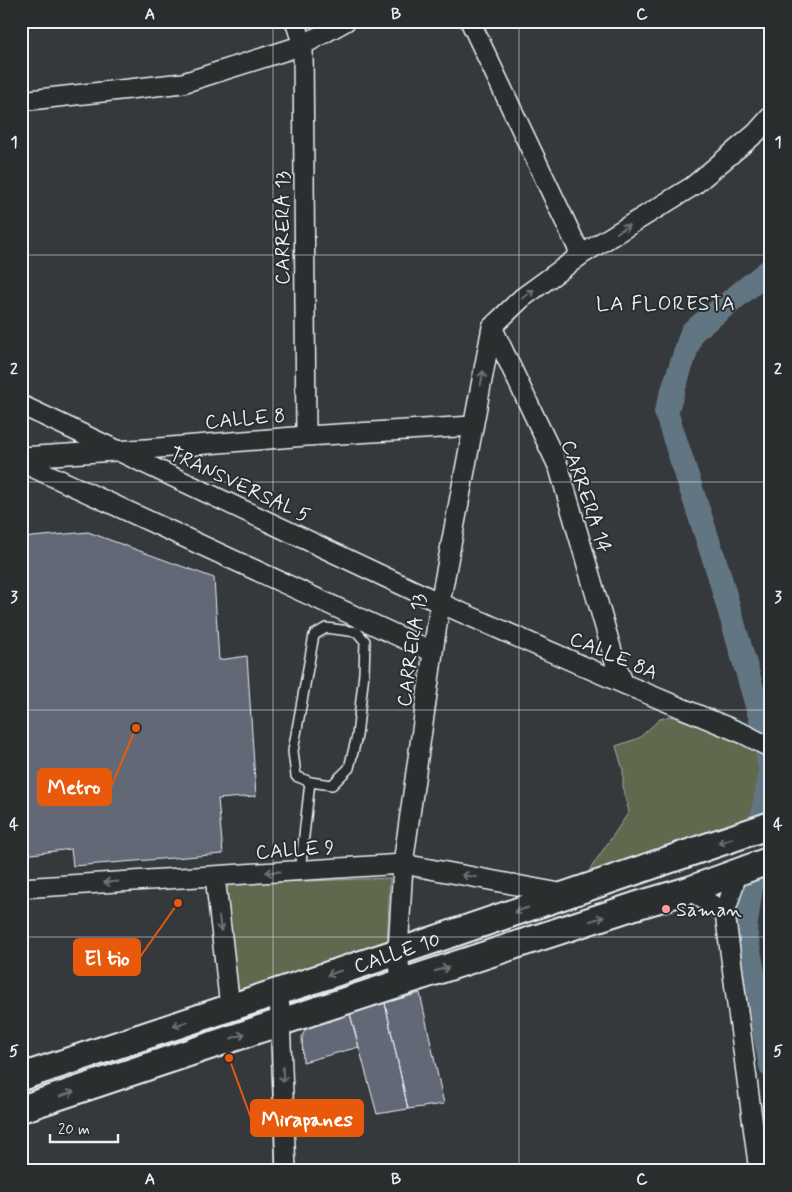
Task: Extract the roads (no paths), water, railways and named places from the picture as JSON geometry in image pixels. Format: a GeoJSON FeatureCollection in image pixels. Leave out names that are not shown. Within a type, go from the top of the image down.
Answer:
{"type":"FeatureCollection","features":[{"type":"Feature","properties":{"kind":"main road","name":"CALLE 10"},"geometry":{"type":"LineString","coordinates":[[21,1077],[279,992],[771,825]]}},
{"type":"Feature","properties":{"kind":"main road","name":"CALLE 10"},"geometry":{"type":"LineString","coordinates":[[21,1109],[402,982],[689,890],[771,860]]}},
{"type":"Feature","properties":{"kind":"main road"},"geometry":{"type":"LineString","coordinates":[[625,875],[635,906]]}},
{"type":"Feature","properties":{"kind":"street","name":"CARRERA 13"},"geometry":{"type":"LineString","coordinates":[[295,21],[303,45],[306,436]]}},
{"type":"Feature","properties":{"kind":"street"},"geometry":{"type":"LineString","coordinates":[[21,101],[183,83],[303,45],[346,21]]}},
{"type":"Feature","properties":{"kind":"street"},"geometry":{"type":"LineString","coordinates":[[470,21],[581,255]]}},
{"type":"Feature","properties":{"kind":"street"},"geometry":{"type":"LineString","coordinates":[[492,327],[522,298],[581,255],[693,186],[756,132],[771,116]]}},
{"type":"Feature","properties":{"kind":"street","name":"CARRERA 13"},"geometry":{"type":"LineString","coordinates":[[402,982],[398,952],[403,864],[440,603],[492,327]]}},
{"type":"Feature","properties":{"kind":"street","name":"CARRERA 14"},"geometry":{"type":"LineString","coordinates":[[492,327],[559,468],[616,665],[624,684]]}},
{"type":"Feature","properties":{"kind":"street","name":"TRANSVERSAL 5"},"geometry":{"type":"LineString","coordinates":[[21,404],[440,603]]}},
{"type":"Feature","properties":{"kind":"street","name":"CALLE 8"},"geometry":{"type":"LineString","coordinates":[[21,457],[473,426]]}},
{"type":"Feature","properties":{"kind":"street"},"geometry":{"type":"LineString","coordinates":[[21,462],[433,652]]}},
{"type":"Feature","properties":{"kind":"street","name":"CALLE 8A"},"geometry":{"type":"LineString","coordinates":[[440,603],[624,684],[744,734],[771,748]]}},
{"type":"Feature","properties":{"kind":"street","name":"CALLE 9"},"geometry":{"type":"LineString","coordinates":[[21,888],[403,864],[569,894]]}},
{"type":"Feature","properties":{"kind":"street"},"geometry":{"type":"LineString","coordinates":[[738,871],[725,912],[759,1171]]}},
{"type":"Feature","properties":{"kind":"street"},"geometry":{"type":"LineString","coordinates":[[215,876],[230,1007]]}},
{"type":"Feature","properties":{"kind":"street"},"geometry":{"type":"LineString","coordinates":[[689,890],[725,912]]}},
{"type":"Feature","properties":{"kind":"street"},"geometry":{"type":"LineString","coordinates":[[279,992],[286,1171]]}},
{"type":"Feature","properties":{"kind":"lane"},"geometry":{"type":"LineString","coordinates":[[326,628],[357,632],[364,641],[364,673],[357,736],[349,768],[332,785],[310,782],[296,776],[293,751],[314,635],[326,628]]}},
{"type":"Feature","properties":{"kind":"lane"},"geometry":{"type":"LineString","coordinates":[[300,871],[310,782]]}},
{"type":"Feature","properties":{"kind":"waterway"},"geometry":{"type":"LineString","coordinates":[[762,817],[771,772],[760,716],[718,571],[666,412],[692,332],[771,269]]}},
{"type":"Feature","properties":{"kind":"waterway"},"geometry":{"type":"LineString","coordinates":[[753,872],[745,930],[771,1066]]}},
{"type":"Feature","properties":{"kind":"place","name":"Metro"},"geometry":{"type":"Point","coordinates":[136,728]}},
{"type":"Feature","properties":{"kind":"place","name":"El tio"},"geometry":{"type":"Point","coordinates":[178,903]}},
{"type":"Feature","properties":{"kind":"place","name":"Saman"},"geometry":{"type":"Point","coordinates":[666,909]}},
{"type":"Feature","properties":{"kind":"place","name":"Mirapanes"},"geometry":{"type":"Point","coordinates":[229,1058]}},
{"type":"Feature","properties":{"kind":"district","name":"LA FLORESTA"},"geometry":{"type":"Point","coordinates":[666,303]}}]}
